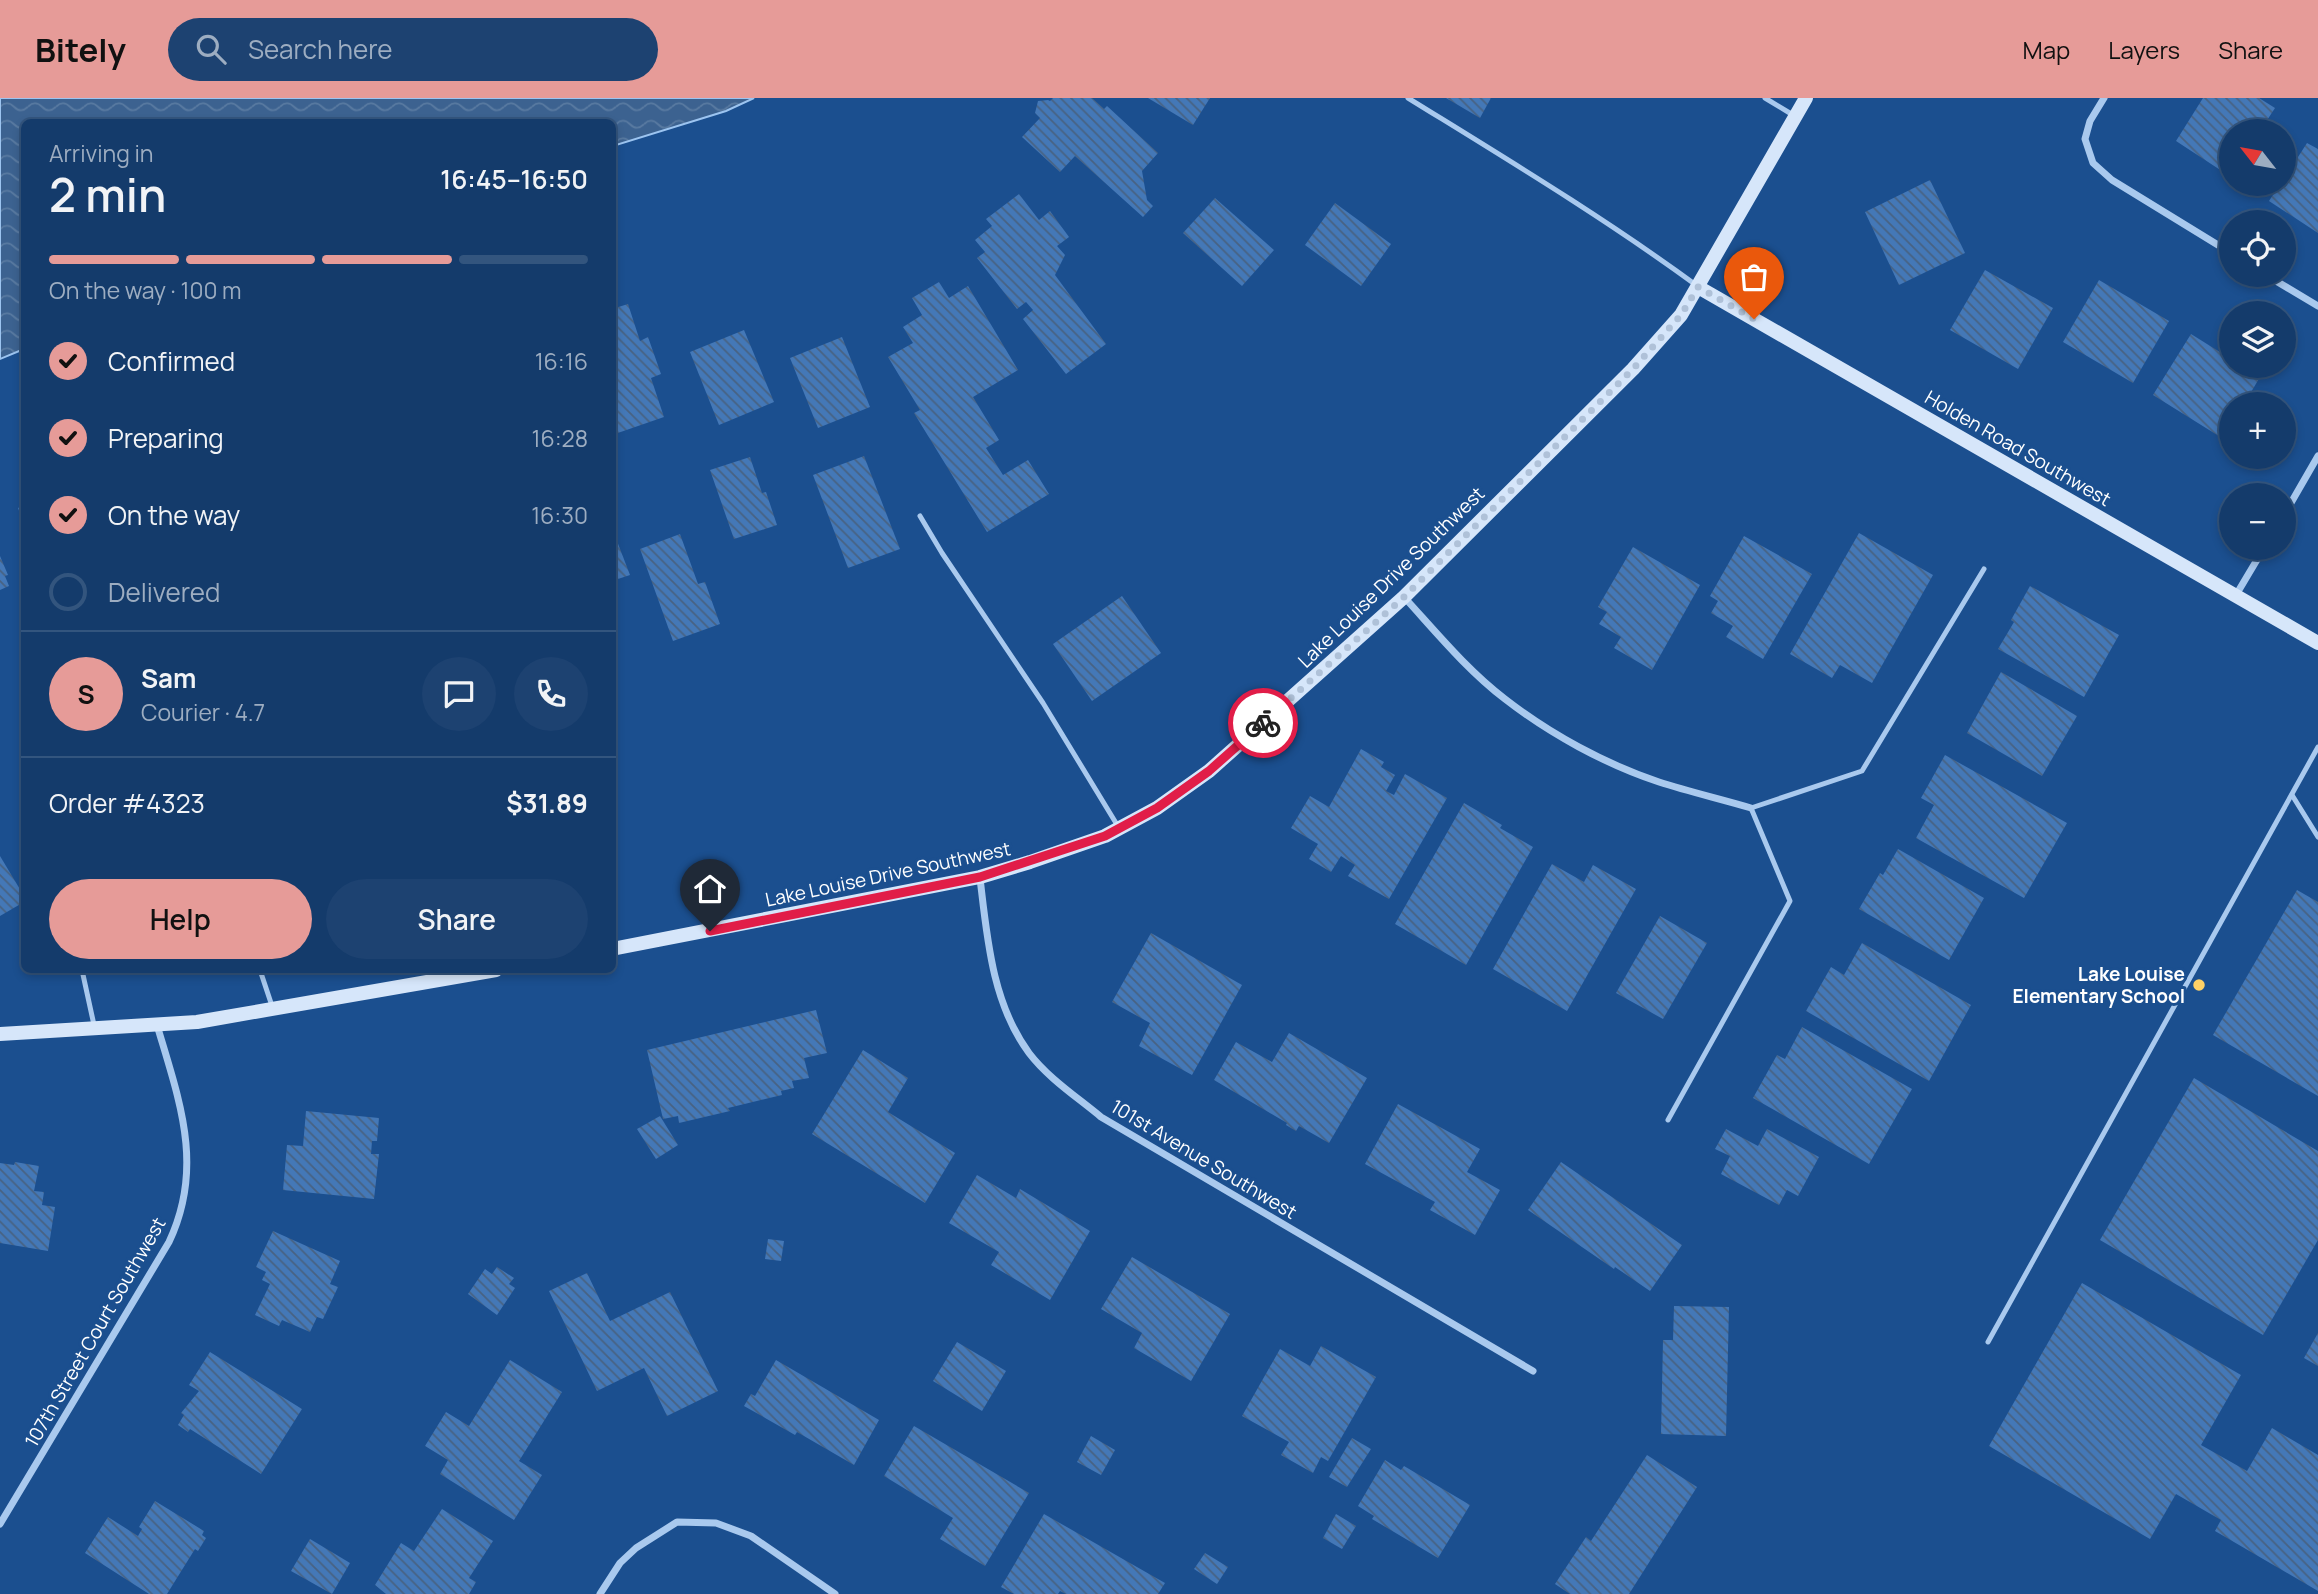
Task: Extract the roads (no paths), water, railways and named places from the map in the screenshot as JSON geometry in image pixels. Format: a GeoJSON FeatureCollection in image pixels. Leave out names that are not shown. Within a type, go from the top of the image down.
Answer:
{"type":"FeatureCollection","features":[{"type":"Feature","properties":{"kind":"street","name":"Lake Louise Drive Southwest"},"geometry":{"type":"LineString","coordinates":[[616,948],[980,877],[1105,836],[1157,808],[1209,771],[1404,597],[1633,369],[1681,315],[1806,98]]}},
{"type":"Feature","properties":{"kind":"street"},"geometry":{"type":"LineString","coordinates":[[2104,98],[2090,121],[2085,139],[2093,163],[2112,180],[2219,246]]}},
{"type":"Feature","properties":{"kind":"street","name":"Holden Road Southwest"},"geometry":{"type":"LineString","coordinates":[[1698,287],[2318,643]]}},
{"type":"Feature","properties":{"kind":"street"},"geometry":{"type":"LineString","coordinates":[[2286,287],[2318,306]]}},
{"type":"Feature","properties":{"kind":"street"},"geometry":{"type":"LineString","coordinates":[[2296,494],[2318,456]]}},
{"type":"Feature","properties":{"kind":"street"},"geometry":{"type":"LineString","coordinates":[[2236,596],[2257,560]]}},
{"type":"Feature","properties":{"kind":"street"},"geometry":{"type":"LineString","coordinates":[[1404,597],[1476,674],[1504,699],[1540,723],[1575,744],[1657,781],[1751,808]]}},
{"type":"Feature","properties":{"kind":"street","name":"101st Avenue Southwest"},"geometry":{"type":"LineString","coordinates":[[980,877],[998,990],[1028,1052],[1053,1079],[1101,1117],[1533,1371]]}},
{"type":"Feature","properties":{"kind":"street"},"geometry":{"type":"LineString","coordinates":[[0,1034],[197,1022],[479,973]]}},
{"type":"Feature","properties":{"kind":"street","name":"107th Street Court Southwest"},"geometry":{"type":"LineString","coordinates":[[0,1524],[169,1242],[178,1222],[188,1159],[186,1136],[183,1113],[157,1024]]}},
{"type":"Feature","properties":{"kind":"street"},"geometry":{"type":"LineString","coordinates":[[600,1594],[620,1563],[636,1548],[677,1522],[716,1523],[751,1536],[835,1594]]}},
{"type":"Feature","properties":{"kind":"lane"},"geometry":{"type":"LineString","coordinates":[[1408,98],[1541,180],[1648,250],[1698,287]]}},
{"type":"Feature","properties":{"kind":"lane"},"geometry":{"type":"LineString","coordinates":[[1765,98],[1796,116]]}},
{"type":"Feature","properties":{"kind":"lane"},"geometry":{"type":"LineString","coordinates":[[920,516],[1043,704],[1119,828]]}},
{"type":"Feature","properties":{"kind":"lane"},"geometry":{"type":"LineString","coordinates":[[1668,1120],[1790,901],[1751,808],[1862,771],[1984,569]]}},
{"type":"Feature","properties":{"kind":"lane"},"geometry":{"type":"LineString","coordinates":[[1988,1342],[2318,747]]}},
{"type":"Feature","properties":{"kind":"lane"},"geometry":{"type":"LineString","coordinates":[[2292,794],[2318,837]]}},
{"type":"Feature","properties":{"kind":"lane"},"geometry":{"type":"LineString","coordinates":[[83,973],[94,1028]]}},
{"type":"Feature","properties":{"kind":"lane"},"geometry":{"type":"LineString","coordinates":[[261,973],[273,1009]]}},
{"type":"Feature","properties":{"kind":"water"},"geometry":{"type":"Polygon","coordinates":[[[0,98],[754,98],[726,111],[616,145],[616,119],[21,119],[21,350],[0,359],[0,98]]]}},
{"type":"Feature","properties":{"kind":"place","name":"Lake Louise Elementary School"},"geometry":{"type":"Point","coordinates":[2199,985]}}]}
